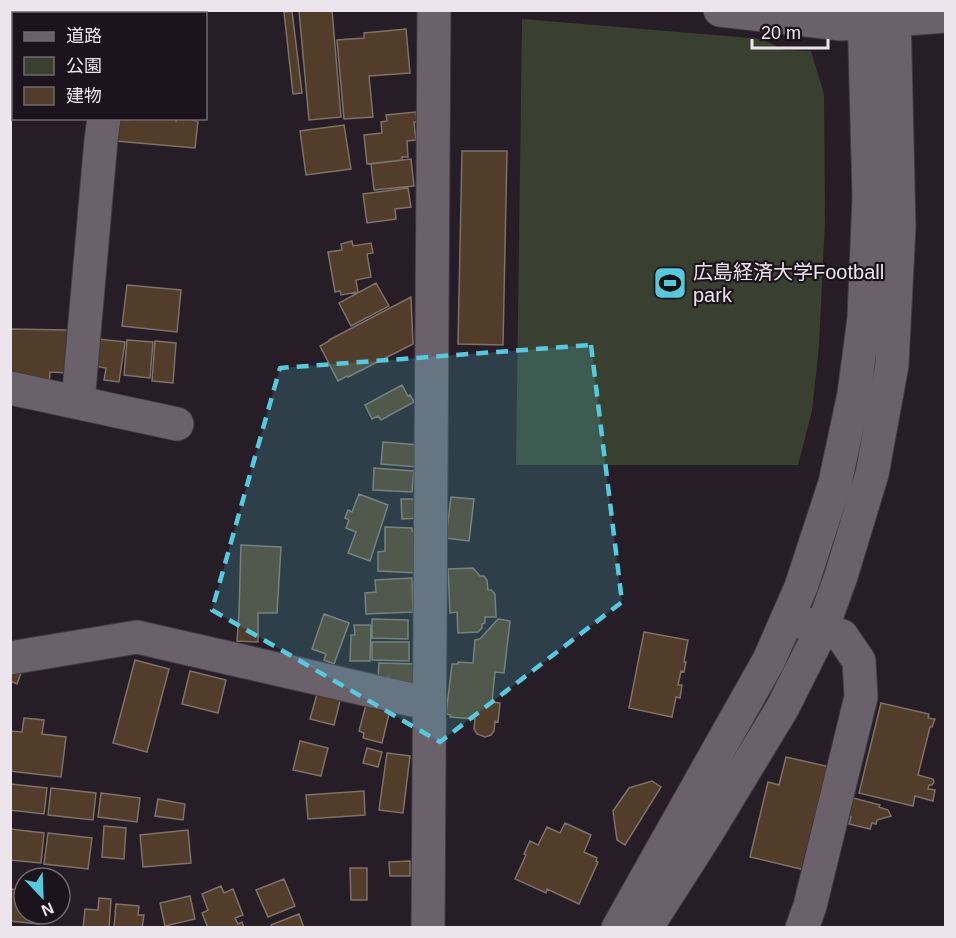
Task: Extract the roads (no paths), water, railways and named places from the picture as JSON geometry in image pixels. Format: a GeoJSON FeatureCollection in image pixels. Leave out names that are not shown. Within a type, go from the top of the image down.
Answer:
{"type":"FeatureCollection","features":[{"type":"Feature","properties":{"kind":"street"},"geometry":{"type":"LineString","coordinates":[[428,927],[434,10]]}},
{"type":"Feature","properties":{"kind":"street"},"geometry":{"type":"LineString","coordinates":[[720,10],[837,24],[879,16],[945,16]]}},
{"type":"Feature","properties":{"kind":"street"},"geometry":{"type":"LineString","coordinates":[[618,927],[769,660],[801,587],[835,483],[854,394],[864,318],[879,16]]}},
{"type":"Feature","properties":{"kind":"street"},"geometry":{"type":"LineString","coordinates":[[646,927],[708,831],[783,707],[822,629],[841,576],[872,474],[892,365],[899,227],[879,16]]}},
{"type":"Feature","properties":{"kind":"street"},"geometry":{"type":"LineString","coordinates":[[78,402],[104,120]]}},
{"type":"Feature","properties":{"kind":"street"},"geometry":{"type":"LineString","coordinates":[[10,388],[177,424]]}},
{"type":"Feature","properties":{"kind":"street"},"geometry":{"type":"LineString","coordinates":[[788,618],[842,636],[860,661],[861,697],[810,906],[802,927]]}},
{"type":"Feature","properties":{"kind":"street"},"geometry":{"type":"LineString","coordinates":[[10,658],[137,637],[412,700],[429,700]]}},
{"type":"Feature","properties":{"kind":"place","name":"広島経済大学Football park"},"geometry":{"type":"Point","coordinates":[670,283]}}]}
